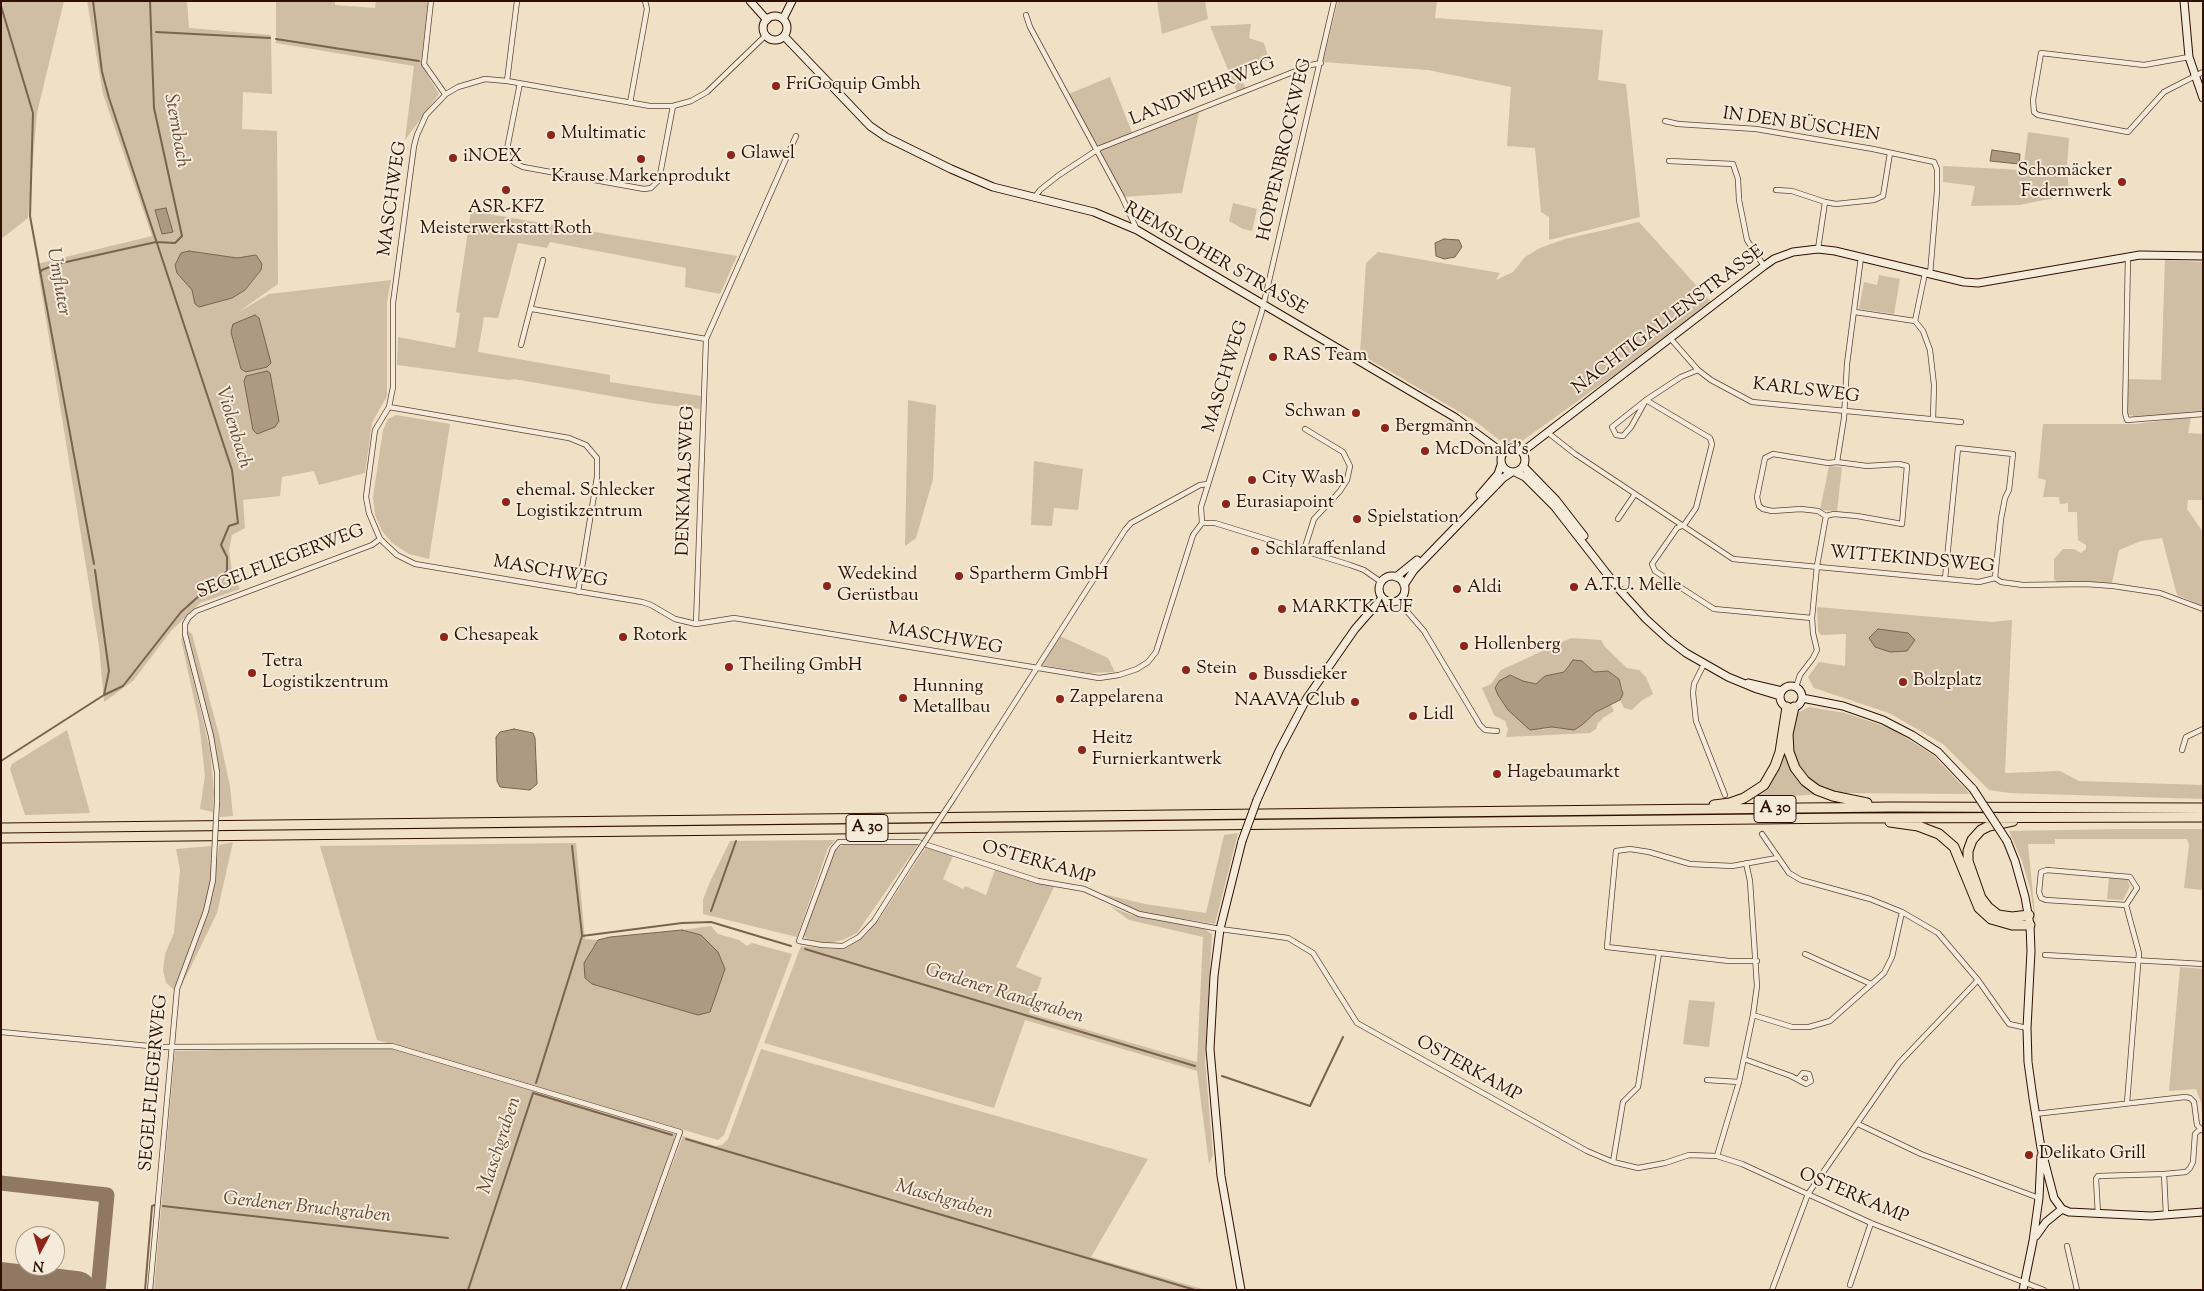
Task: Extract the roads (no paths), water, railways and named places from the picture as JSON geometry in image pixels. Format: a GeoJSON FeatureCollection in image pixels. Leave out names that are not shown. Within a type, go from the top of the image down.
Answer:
{"type":"FeatureCollection","features":[{"type":"Feature","properties":{"kind":"highway"},"geometry":{"type":"LineString","coordinates":[[1791,707],[1788,734],[1789,752],[1795,768],[1805,780],[1817,790],[1833,796],[1892,807]]}},
{"type":"Feature","properties":{"kind":"highway"},"geometry":{"type":"LineString","coordinates":[[1659,810],[1730,803],[1756,792],[1764,785],[1775,766],[1791,707]]}},
{"type":"Feature","properties":{"kind":"highway","name":"A 30"},"geometry":{"type":"LineString","coordinates":[[1,828],[1892,807],[2203,808]]}},
{"type":"Feature","properties":{"kind":"highway"},"geometry":{"type":"LineString","coordinates":[[2029,915],[2012,917],[1998,915],[1988,907],[1981,898],[1973,878],[1968,861],[1968,851],[1972,840],[1981,830],[1989,826],[2050,816]]}},
{"type":"Feature","properties":{"kind":"highway","name":"A 30"},"geometry":{"type":"LineString","coordinates":[[1,838],[2050,816],[2203,817]]}},
{"type":"Feature","properties":{"kind":"highway"},"geometry":{"type":"LineString","coordinates":[[1850,818],[1918,826],[1939,834],[1954,847],[1979,908],[1991,919],[2012,925],[2030,925]]}},
{"type":"Feature","properties":{"kind":"main road"},"geometry":{"type":"LineString","coordinates":[[750,1],[767,20]]}},
{"type":"Feature","properties":{"kind":"main road"},"geometry":{"type":"LineString","coordinates":[[783,19],[773,16],[767,20],[763,29],[766,36],[774,40],[784,36],[787,29],[783,19],[792,1]]}},
{"type":"Feature","properties":{"kind":"main road"},"geometry":{"type":"LineString","coordinates":[[2184,1],[2189,58],[2194,77],[2203,98]]}},
{"type":"Feature","properties":{"kind":"main road","name":"RIEMSLOHER STRASSE"},"geometry":{"type":"LineString","coordinates":[[784,36],[870,126],[886,137],[974,180],[1034,198],[1094,212],[1137,230],[1456,418],[1503,453]]}},
{"type":"Feature","properties":{"kind":"main road","name":"NACHTIGALLENSTRASSE"},"geometry":{"type":"LineString","coordinates":[[1522,452],[1764,266],[1774,259],[1793,252],[1818,249],[1861,257],[1964,282],[1990,282],[2140,254],[2203,256]]}},
{"type":"Feature","properties":{"kind":"main road"},"geometry":{"type":"LineString","coordinates":[[1514,448],[1522,452],[1525,458],[1523,466],[1503,478],[1414,570],[1404,585],[1403,596],[1398,601],[1390,602],[1382,598],[1378,590],[1381,582],[1388,577],[1396,577],[1426,552],[1462,515],[1498,474],[1501,464],[1500,459],[1503,453],[1514,448]]}},
{"type":"Feature","properties":{"kind":"main road"},"geometry":{"type":"LineString","coordinates":[[1501,464],[1504,469],[1525,478],[1554,506],[1627,597],[1646,619],[1669,640],[1704,664],[1746,683],[1781,693]]}},
{"type":"Feature","properties":{"kind":"main road"},"geometry":{"type":"LineString","coordinates":[[1523,466],[1556,500],[1627,597]]}},
{"type":"Feature","properties":{"kind":"main road"},"geometry":{"type":"LineString","coordinates":[[1396,577],[1404,585]]}},
{"type":"Feature","properties":{"kind":"main road"},"geometry":{"type":"LineString","coordinates":[[1241,1290],[1221,1176],[1210,1049],[1214,976],[1220,929],[1242,841],[1257,800],[1279,751],[1307,698],[1350,636],[1382,598]]}},
{"type":"Feature","properties":{"kind":"main road"},"geometry":{"type":"LineString","coordinates":[[1788,686],[1796,687],[1801,692],[1800,704],[1791,707],[1782,702],[1781,693],[1788,686]]}},
{"type":"Feature","properties":{"kind":"main road"},"geometry":{"type":"LineString","coordinates":[[1802,698],[1843,706],[1890,724],[1938,752],[1973,789],[2007,841],[2019,874],[2029,915],[2032,951],[2027,1028],[2028,1062],[2035,1114],[2041,1148],[2054,1198],[2062,1209],[2069,1212],[2098,1214],[2166,1215],[2203,1212]]}},
{"type":"Feature","properties":{"kind":"main road"},"geometry":{"type":"LineString","coordinates":[[2023,1286],[2033,1241],[2039,1198],[2041,1148]]}},
{"type":"Feature","properties":{"kind":"main road"},"geometry":{"type":"LineString","coordinates":[[2033,1241],[2046,1222],[2062,1209]]}},
{"type":"Feature","properties":{"kind":"street"},"geometry":{"type":"LineString","coordinates":[[431,1],[424,64],[445,94]]}},
{"type":"Feature","properties":{"kind":"street"},"geometry":{"type":"LineString","coordinates":[[507,81],[517,1]]}},
{"type":"Feature","properties":{"kind":"street"},"geometry":{"type":"LineString","coordinates":[[630,102],[647,9],[645,1]]}},
{"type":"Feature","properties":{"kind":"street","name":"HOPPENBROCKWEG"},"geometry":{"type":"LineString","coordinates":[[1263,305],[1334,1]]}},
{"type":"Feature","properties":{"kind":"street"},"geometry":{"type":"LineString","coordinates":[[1026,16],[1030,28],[1122,198],[1137,230]]}},
{"type":"Feature","properties":{"kind":"street","name":"MASCHWEG"},"geometry":{"type":"LineString","coordinates":[[766,36],[707,92],[691,101],[673,106],[656,106],[507,81],[474,81],[445,94],[426,114],[416,135],[414,146],[394,302],[394,387],[389,407],[375,430],[366,497],[369,513],[380,539],[397,555],[415,564],[642,602],[651,605],[676,620],[696,624],[734,618],[1037,670],[1098,678],[1128,672],[1148,662],[1156,652],[1193,535],[1202,524],[1201,507],[1263,305]]}},
{"type":"Feature","properties":{"kind":"street"},"geometry":{"type":"LineString","coordinates":[[2189,58],[2144,65],[2041,53],[2033,100],[2034,112],[2038,115],[2128,132],[2164,92],[2203,72]]}},
{"type":"Feature","properties":{"kind":"street","name":"LANDWEHRWEG"},"geometry":{"type":"LineString","coordinates":[[1034,198],[1040,190],[1059,175],[1095,150],[1311,65],[1321,63]]}},
{"type":"Feature","properties":{"kind":"street"},"geometry":{"type":"LineString","coordinates":[[520,83],[507,150],[509,158],[515,164],[644,189],[651,188],[659,180],[673,106]]}},
{"type":"Feature","properties":{"kind":"street","name":"IN DEN BÜSCHEN"},"geometry":{"type":"LineString","coordinates":[[1665,121],[1678,124],[1756,129],[1890,153],[1883,196],[1874,200],[1857,203],[1825,202],[1792,191],[1776,190]]}},
{"type":"Feature","properties":{"kind":"street","name":"DENKMALSWEG"},"geometry":{"type":"LineString","coordinates":[[696,624],[706,339],[796,136]]}},
{"type":"Feature","properties":{"kind":"street"},"geometry":{"type":"LineString","coordinates":[[1890,153],[1934,162],[1937,169],[1935,231],[1927,274],[1915,321]]}},
{"type":"Feature","properties":{"kind":"street"},"geometry":{"type":"LineString","coordinates":[[1669,161],[1733,164],[1738,179],[1739,200],[1747,240],[1764,266]]}},
{"type":"Feature","properties":{"kind":"street"},"geometry":{"type":"LineString","coordinates":[[1818,249],[1825,202]]}},
{"type":"Feature","properties":{"kind":"street"},"geometry":{"type":"LineString","coordinates":[[2128,256],[2125,412],[2127,420],[2203,414]]}},
{"type":"Feature","properties":{"kind":"street"},"geometry":{"type":"LineString","coordinates":[[1837,462],[1861,257]]}},
{"type":"Feature","properties":{"kind":"street"},"geometry":{"type":"LineString","coordinates":[[521,345],[532,309],[543,260]]}},
{"type":"Feature","properties":{"kind":"street"},"geometry":{"type":"LineString","coordinates":[[532,309],[706,339]]}},
{"type":"Feature","properties":{"kind":"street"},"geometry":{"type":"LineString","coordinates":[[1855,312],[1915,321],[1923,331],[1930,350],[1934,385],[1933,419]]}},
{"type":"Feature","properties":{"kind":"street","name":"KARLSWEG"},"geometry":{"type":"LineString","coordinates":[[1670,338],[1698,370],[1711,380],[1752,402],[1962,422]]}},
{"type":"Feature","properties":{"kind":"street"},"geometry":{"type":"LineString","coordinates":[[1646,400],[1632,427],[1623,436],[1616,435],[1612,427],[1646,400],[1681,377],[1698,370]]}},
{"type":"Feature","properties":{"kind":"street"},"geometry":{"type":"LineString","coordinates":[[1646,400],[1710,438],[1712,444],[1696,508],[1684,525],[1677,528],[1652,564],[1654,572],[1714,609],[1812,618]]}},
{"type":"Feature","properties":{"kind":"street"},"geometry":{"type":"LineString","coordinates":[[389,407],[568,438],[586,445],[596,458],[597,477],[578,592]]}},
{"type":"Feature","properties":{"kind":"street"},"geometry":{"type":"LineString","coordinates":[[1304,550],[1309,528],[1314,519],[1340,491],[1347,480],[1350,466],[1343,452],[1305,429]]}},
{"type":"Feature","properties":{"kind":"street","name":"WITTEKINDSWEG"},"geometry":{"type":"LineString","coordinates":[[1547,432],[1568,449],[1733,559],[1980,582],[1995,578],[2001,582],[2023,585],[2086,584],[2160,592],[2203,609]]}},
{"type":"Feature","properties":{"kind":"street"},"geometry":{"type":"LineString","coordinates":[[1945,579],[1958,448],[2013,454],[2009,490],[2005,498],[2001,519],[1995,578]]}},
{"type":"Feature","properties":{"kind":"street"},"geometry":{"type":"LineString","coordinates":[[1773,454],[1828,463],[1837,462],[1867,466],[1899,464],[1907,466],[1902,524],[1858,516],[1834,514],[1826,516],[1818,511],[1801,509],[1768,511],[1759,506],[1757,497],[1764,462],[1768,455],[1773,454]]}},
{"type":"Feature","properties":{"kind":"street","name":"OSTERKAMP"},"geometry":{"type":"LineString","coordinates":[[1208,484],[1200,485],[1131,523],[1037,670],[955,796],[912,861],[874,921],[859,938],[843,946],[799,941],[833,848],[838,842],[918,842],[1038,881],[1084,889],[1139,914],[1220,929],[1288,938],[1313,953],[1356,1023],[1587,1151],[1613,1162],[1638,1168],[1665,1163],[1688,1155],[1717,1156],[1742,1164],[1871,1223],[1967,1258],[2023,1286],[2044,1290]]}},
{"type":"Feature","properties":{"kind":"street"},"geometry":{"type":"LineString","coordinates":[[1618,519],[1635,494]]}},
{"type":"Feature","properties":{"kind":"street"},"geometry":{"type":"LineString","coordinates":[[1796,687],[1800,675],[1816,654],[1812,618],[1817,566],[1826,516]]}},
{"type":"Feature","properties":{"kind":"street"},"geometry":{"type":"LineString","coordinates":[[1202,524],[1215,523],[1304,550],[1358,568],[1381,582]]}},
{"type":"Feature","properties":{"kind":"street","name":"SEGELFLIEGERWEG"},"geometry":{"type":"LineString","coordinates":[[150,1290],[177,989],[208,903],[213,880],[217,772],[211,736],[185,634],[185,624],[196,611],[372,545],[380,539]]}},
{"type":"Feature","properties":{"kind":"street"},"geometry":{"type":"LineString","coordinates":[[1398,601],[1424,631],[1480,725],[1485,730],[1497,732]]}},
{"type":"Feature","properties":{"kind":"street"},"geometry":{"type":"LineString","coordinates":[[1704,664],[1694,684],[1692,693],[1696,721],[1725,795]]}},
{"type":"Feature","properties":{"kind":"street"},"geometry":{"type":"LineString","coordinates":[[2182,750],[2186,737],[2203,729]]}},
{"type":"Feature","properties":{"kind":"street"},"geometry":{"type":"LineString","coordinates":[[1762,834],[1789,873],[1801,880],[1870,899],[1902,912],[1938,933],[1978,980],[2009,1024],[2027,1028]]}},
{"type":"Feature","properties":{"kind":"street"},"geometry":{"type":"LineString","coordinates":[[1757,961],[1729,961],[1607,947],[1616,851],[1630,849],[1649,852],[1690,864],[1732,866],[1778,858]]}},
{"type":"Feature","properties":{"kind":"street"},"geometry":{"type":"LineString","coordinates":[[1717,1156],[1739,1082],[1757,986],[1757,961],[1750,881],[1746,863]]}},
{"type":"Feature","properties":{"kind":"street"},"geometry":{"type":"LineString","coordinates":[[2126,905],[2041,898],[2039,892],[2041,872],[2047,870],[2130,877],[2137,888],[2126,905],[2139,953],[2127,1103]]}},
{"type":"Feature","properties":{"kind":"street"},"geometry":{"type":"LineString","coordinates":[[1753,1015],[1792,1026],[1809,1027],[1822,1025],[1830,1021],[1884,973],[1892,957],[1902,912]]}},
{"type":"Feature","properties":{"kind":"street"},"geometry":{"type":"LineString","coordinates":[[1613,1162],[1623,1102],[1638,1087],[1659,953]]}},
{"type":"Feature","properties":{"kind":"street"},"geometry":{"type":"LineString","coordinates":[[1805,954],[1871,984]]}},
{"type":"Feature","properties":{"kind":"street"},"geometry":{"type":"LineString","coordinates":[[2045,954],[2203,964]]}},
{"type":"Feature","properties":{"kind":"street"},"geometry":{"type":"LineString","coordinates":[[1772,1290],[1808,1194],[1899,1063],[1978,980]]}},
{"type":"Feature","properties":{"kind":"street"},"geometry":{"type":"LineString","coordinates":[[1,1032],[171,1048],[392,1046],[680,1132],[623,1290]]}},
{"type":"Feature","properties":{"kind":"street"},"geometry":{"type":"LineString","coordinates":[[1744,1059],[1798,1079]]}},
{"type":"Feature","properties":{"kind":"street"},"geometry":{"type":"LineString","coordinates":[[1707,1080],[1739,1082]]}},
{"type":"Feature","properties":{"kind":"street"},"geometry":{"type":"LineString","coordinates":[[2035,1114],[2190,1098],[2194,1102],[2198,1125],[2202,1130],[2195,1134],[2193,1162],[2190,1168],[2186,1172],[2164,1174],[2098,1176],[2096,1179],[2098,1214]]}},
{"type":"Feature","properties":{"kind":"street"},"geometry":{"type":"LineString","coordinates":[[1858,1124],[1920,1154],[2039,1198]]}},
{"type":"Feature","properties":{"kind":"street"},"geometry":{"type":"LineString","coordinates":[[2164,1174],[2166,1215]]}},
{"type":"Feature","properties":{"kind":"street"},"geometry":{"type":"LineString","coordinates":[[1850,1285],[1871,1223]]}},
{"type":"Feature","properties":{"kind":"street"},"geometry":{"type":"LineString","coordinates":[[2067,1246],[2077,1290]]}},
{"type":"Feature","properties":{"kind":"waterway","name":"Violenbach"},"geometry":{"type":"LineString","coordinates":[[1,761],[104,695],[123,686],[181,612],[227,571],[227,557],[221,545],[229,526],[238,523],[232,470],[109,98],[102,72],[93,1]]}},
{"type":"Feature","properties":{"kind":"waterway","name":"Sternbach"},"geometry":{"type":"LineString","coordinates":[[40,273],[42,270],[57,264],[156,242],[175,243],[182,236],[154,108],[150,1]]}},
{"type":"Feature","properties":{"kind":"waterway","name":"Umfluter"},"geometry":{"type":"LineString","coordinates":[[1,6],[33,113],[30,216],[94,564]]}},
{"type":"Feature","properties":{"kind":"waterway"},"geometry":{"type":"LineString","coordinates":[[156,32],[270,38]]}},
{"type":"Feature","properties":{"kind":"waterway"},"geometry":{"type":"LineString","coordinates":[[276,39],[419,61]]}},
{"type":"Feature","properties":{"kind":"waterway","name":"Umfluter"},"geometry":{"type":"LineString","coordinates":[[95,570],[109,671],[104,695]]}},
{"type":"Feature","properties":{"kind":"waterway"},"geometry":{"type":"LineString","coordinates":[[711,911],[736,841]]}},
{"type":"Feature","properties":{"kind":"waterway"},"geometry":{"type":"LineString","coordinates":[[572,846],[582,935]]}},
{"type":"Feature","properties":{"kind":"waterway","name":"Gerdener Randgraben"},"geometry":{"type":"LineString","coordinates":[[536,1083],[582,936],[682,923],[711,922],[791,946]]}},
{"type":"Feature","properties":{"kind":"waterway","name":"Gerdener Randgraben"},"geometry":{"type":"LineString","coordinates":[[805,949],[1195,1066]]}},
{"type":"Feature","properties":{"kind":"waterway","name":"Gerdener Randgraben"},"geometry":{"type":"LineString","coordinates":[[1222,1076],[1310,1106],[1343,1037]]}},
{"type":"Feature","properties":{"kind":"waterway","name":"Maschgraben"},"geometry":{"type":"LineString","coordinates":[[468,1290],[533,1093],[672,1135]]}},
{"type":"Feature","properties":{"kind":"waterway","name":"Maschgraben"},"geometry":{"type":"LineString","coordinates":[[686,1139],[1195,1290]]}},
{"type":"Feature","properties":{"kind":"waterway","name":"Gerdener Bruchgraben"},"geometry":{"type":"LineString","coordinates":[[145,1290],[152,1206],[155,1205]]}},
{"type":"Feature","properties":{"kind":"waterway","name":"Gerdener Bruchgraben"},"geometry":{"type":"LineString","coordinates":[[163,1206],[448,1238]]}},
{"type":"Feature","properties":{"kind":"place","name":"FriGoquip Gmbh"},"geometry":{"type":"Point","coordinates":[776,86]}},
{"type":"Feature","properties":{"kind":"place","name":"Multimatic"},"geometry":{"type":"Point","coordinates":[551,135]}},
{"type":"Feature","properties":{"kind":"place","name":"Glawel"},"geometry":{"type":"Point","coordinates":[731,155]}},
{"type":"Feature","properties":{"kind":"place","name":"iNOEX"},"geometry":{"type":"Point","coordinates":[453,158]}},
{"type":"Feature","properties":{"kind":"place","name":"Krause Markenprodukt"},"geometry":{"type":"Point","coordinates":[641,159]}},
{"type":"Feature","properties":{"kind":"place","name":"Schomäcker Federnwerk"},"geometry":{"type":"Point","coordinates":[2122,182]}},
{"type":"Feature","properties":{"kind":"place","name":"ASR-KFZ Meisterwerkstatt Roth"},"geometry":{"type":"Point","coordinates":[506,190]}},
{"type":"Feature","properties":{"kind":"place","name":"RAS Team"},"geometry":{"type":"Point","coordinates":[1273,357]}},
{"type":"Feature","properties":{"kind":"place","name":"Schwan"},"geometry":{"type":"Point","coordinates":[1356,413]}},
{"type":"Feature","properties":{"kind":"place","name":"Bergmann"},"geometry":{"type":"Point","coordinates":[1385,428]}},
{"type":"Feature","properties":{"kind":"place","name":"McDonald's"},"geometry":{"type":"Point","coordinates":[1425,451]}},
{"type":"Feature","properties":{"kind":"place","name":"City Wash"},"geometry":{"type":"Point","coordinates":[1252,480]}},
{"type":"Feature","properties":{"kind":"place","name":"ehemal. Schlecker Logistikzentrum"},"geometry":{"type":"Point","coordinates":[506,502]}},
{"type":"Feature","properties":{"kind":"place","name":"Eurasiapoint"},"geometry":{"type":"Point","coordinates":[1226,504]}},
{"type":"Feature","properties":{"kind":"place","name":"Spielstation"},"geometry":{"type":"Point","coordinates":[1357,519]}},
{"type":"Feature","properties":{"kind":"place","name":"Schlaraffenland"},"geometry":{"type":"Point","coordinates":[1255,551]}},
{"type":"Feature","properties":{"kind":"place","name":"Spartherm GmbH"},"geometry":{"type":"Point","coordinates":[959,576]}},
{"type":"Feature","properties":{"kind":"place","name":"Wedekind Gerüstbau"},"geometry":{"type":"Point","coordinates":[827,586]}},
{"type":"Feature","properties":{"kind":"place","name":"A.T.U. Melle"},"geometry":{"type":"Point","coordinates":[1574,587]}},
{"type":"Feature","properties":{"kind":"place","name":"Aldi"},"geometry":{"type":"Point","coordinates":[1457,589]}},
{"type":"Feature","properties":{"kind":"place","name":"MARKTKAUF"},"geometry":{"type":"Point","coordinates":[1282,609]}},
{"type":"Feature","properties":{"kind":"place","name":"Chesapeak"},"geometry":{"type":"Point","coordinates":[444,637]}},
{"type":"Feature","properties":{"kind":"place","name":"Rotork"},"geometry":{"type":"Point","coordinates":[623,637]}},
{"type":"Feature","properties":{"kind":"place","name":"Hollenberg"},"geometry":{"type":"Point","coordinates":[1464,646]}},
{"type":"Feature","properties":{"kind":"place","name":"Theiling GmbH"},"geometry":{"type":"Point","coordinates":[729,667]}},
{"type":"Feature","properties":{"kind":"place","name":"Stein"},"geometry":{"type":"Point","coordinates":[1186,670]}},
{"type":"Feature","properties":{"kind":"place","name":"Tetra Logistikzentrum"},"geometry":{"type":"Point","coordinates":[252,673]}},
{"type":"Feature","properties":{"kind":"place","name":"Bussdieker"},"geometry":{"type":"Point","coordinates":[1253,676]}},
{"type":"Feature","properties":{"kind":"place","name":"Bolzplatz"},"geometry":{"type":"Point","coordinates":[1903,682]}},
{"type":"Feature","properties":{"kind":"place","name":"Hunning Metallbau"},"geometry":{"type":"Point","coordinates":[903,698]}},
{"type":"Feature","properties":{"kind":"place","name":"Zappelarena"},"geometry":{"type":"Point","coordinates":[1060,699]}},
{"type":"Feature","properties":{"kind":"place","name":"NAAVA Club"},"geometry":{"type":"Point","coordinates":[1355,702]}},
{"type":"Feature","properties":{"kind":"place","name":"Lidl"},"geometry":{"type":"Point","coordinates":[1413,716]}},
{"type":"Feature","properties":{"kind":"place","name":"Heitz Furnierkantwerk"},"geometry":{"type":"Point","coordinates":[1082,750]}},
{"type":"Feature","properties":{"kind":"place","name":"Hagebaumarkt"},"geometry":{"type":"Point","coordinates":[1497,774]}},
{"type":"Feature","properties":{"kind":"place","name":"Delikato Grill"},"geometry":{"type":"Point","coordinates":[2029,1155]}}]}
